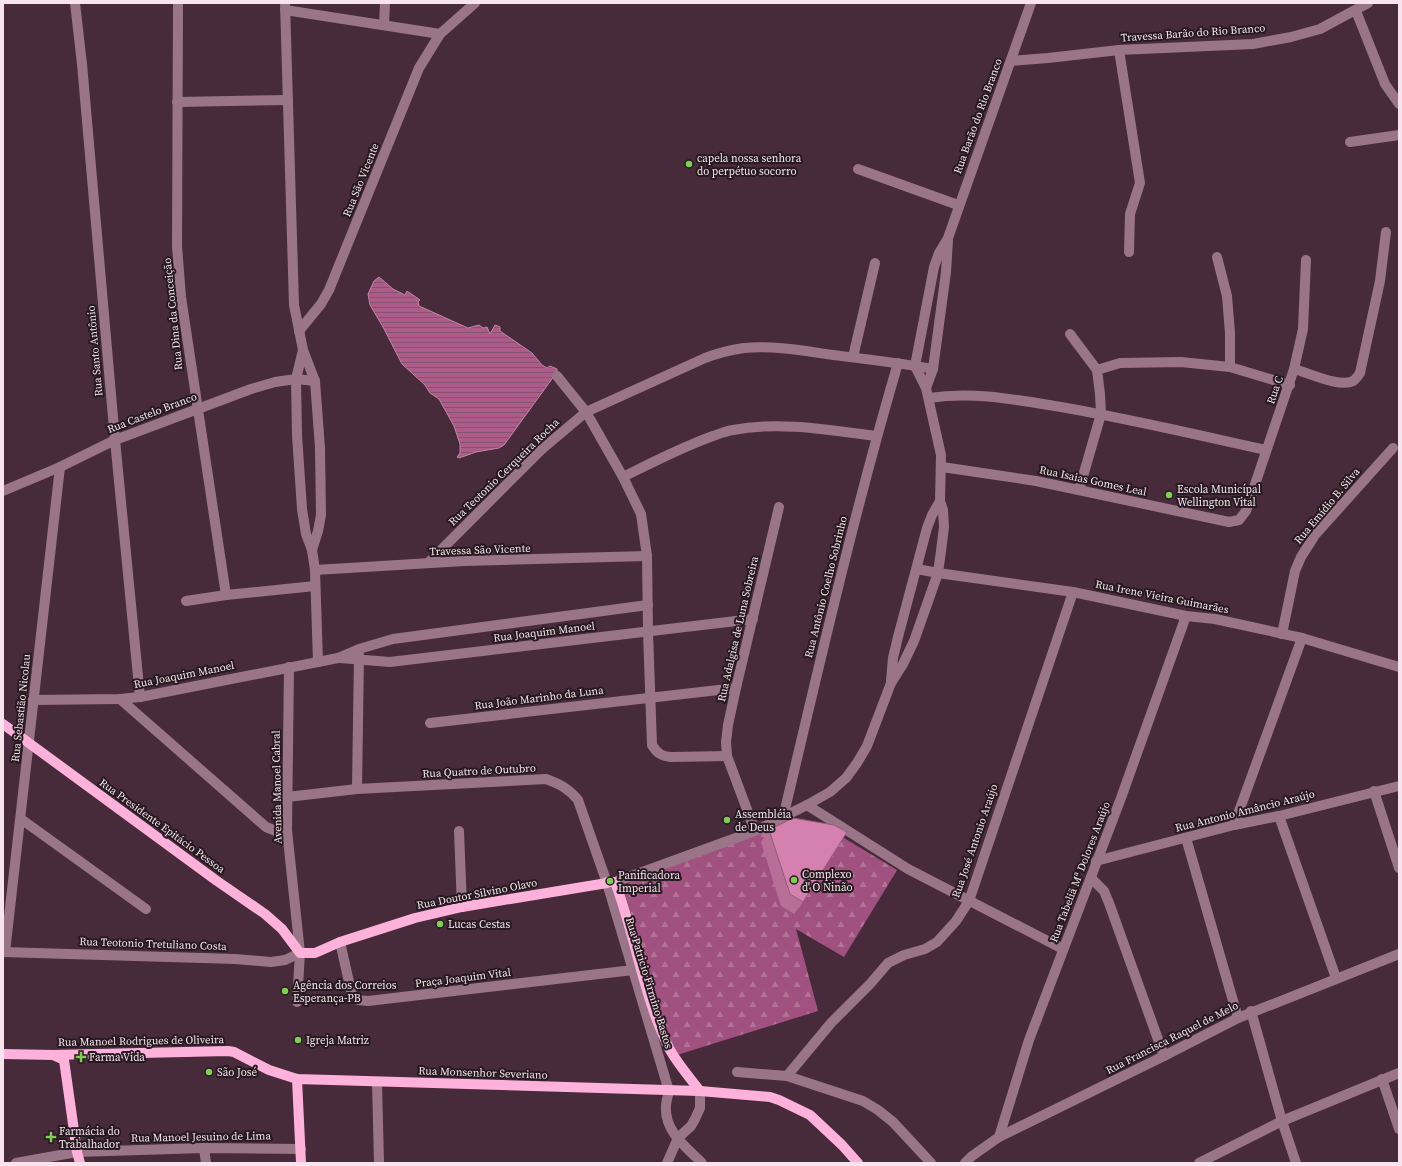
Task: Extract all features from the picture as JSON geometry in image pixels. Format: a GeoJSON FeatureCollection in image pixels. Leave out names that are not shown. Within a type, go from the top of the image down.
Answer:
{"type":"FeatureCollection","features":[{"type":"Feature","properties":{"kind":"main road","name":"Rua Presidente Epitácio Pessoa"},"geometry":{"type":"LineString","coordinates":[[3,724],[265,914],[282,929],[300,953]]}},
{"type":"Feature","properties":{"kind":"main road","name":"Rua Doutor Silvino Olavo"},"geometry":{"type":"LineString","coordinates":[[300,953],[315,953],[340,942],[415,918],[462,906],[611,883]]}},
{"type":"Feature","properties":{"kind":"main road","name":"Rua Patricio Firmino Bastos"},"geometry":{"type":"LineString","coordinates":[[611,883],[625,913],[646,990],[663,1035],[671,1051],[700,1091]]}},
{"type":"Feature","properties":{"kind":"main road","name":"Rua Manoel Rodrigues de Oliveira"},"geometry":{"type":"LineString","coordinates":[[3,1054],[53,1055],[228,1051],[234,1052],[269,1070],[297,1079]]}},
{"type":"Feature","properties":{"kind":"main road"},"geometry":{"type":"LineString","coordinates":[[53,1055],[64,1060],[77,1152],[80,1163]]}},
{"type":"Feature","properties":{"kind":"main road","name":"Rua Monsenhor Severiano"},"geometry":{"type":"LineString","coordinates":[[297,1079],[700,1091],[770,1098],[792,1105],[810,1115],[842,1145],[858,1163]]}},
{"type":"Feature","properties":{"kind":"main road"},"geometry":{"type":"LineString","coordinates":[[297,1079],[301,1163]]}},
{"type":"Feature","properties":{"kind":"street","name":"Rua Santo Antônio"},"geometry":{"type":"LineString","coordinates":[[75,3],[82,64],[115,440],[140,697]]}},
{"type":"Feature","properties":{"kind":"street","name":"Rua Dina da Conceição"},"geometry":{"type":"LineString","coordinates":[[178,3],[178,246],[180,290],[226,595]]}},
{"type":"Feature","properties":{"kind":"street"},"geometry":{"type":"LineString","coordinates":[[384,25],[385,3]]}},
{"type":"Feature","properties":{"kind":"street","name":"Rua São Vicente"},"geometry":{"type":"LineString","coordinates":[[298,331],[321,304],[329,290],[419,68],[440,34],[475,3]]}},
{"type":"Feature","properties":{"kind":"street","name":"Rua Barão do Rio Branco"},"geometry":{"type":"LineString","coordinates":[[915,366],[929,286],[934,267],[939,253],[948,238],[958,206],[1031,3]]}},
{"type":"Feature","properties":{"kind":"street","name":"Travessa Barão do Rio Branco"},"geometry":{"type":"LineString","coordinates":[[1011,61],[1119,50],[1253,44],[1291,37],[1320,29],[1356,11],[1368,3]]}},
{"type":"Feature","properties":{"kind":"street"},"geometry":{"type":"LineString","coordinates":[[312,550],[321,515],[320,448],[315,381],[303,350],[294,305],[285,7],[440,34]]}},
{"type":"Feature","properties":{"kind":"street"},"geometry":{"type":"LineString","coordinates":[[1356,11],[1385,84],[1399,104]]}},
{"type":"Feature","properties":{"kind":"street"},"geometry":{"type":"LineString","coordinates":[[1119,50],[1140,183],[1130,214],[1129,252]]}},
{"type":"Feature","properties":{"kind":"street"},"geometry":{"type":"LineString","coordinates":[[177,102],[288,100]]}},
{"type":"Feature","properties":{"kind":"street"},"geometry":{"type":"LineString","coordinates":[[1350,142],[1399,135]]}},
{"type":"Feature","properties":{"kind":"street"},"geometry":{"type":"LineString","coordinates":[[858,169],[958,206]]}},
{"type":"Feature","properties":{"kind":"street"},"geometry":{"type":"LineString","coordinates":[[1294,369],[1338,383],[1352,382],[1360,374],[1380,281],[1386,232]]}},
{"type":"Feature","properties":{"kind":"street","name":"Rua Barão do Rio Branco"},"geometry":{"type":"LineString","coordinates":[[926,388],[933,369],[946,272],[948,238]]}},
{"type":"Feature","properties":{"kind":"street"},"geometry":{"type":"LineString","coordinates":[[1217,257],[1227,296],[1230,333],[1230,367]]}},
{"type":"Feature","properties":{"kind":"street","name":"Rua C"},"geometry":{"type":"LineString","coordinates":[[1238,520],[1246,511],[1266,450],[1290,385],[1303,329],[1306,260]]}},
{"type":"Feature","properties":{"kind":"street"},"geometry":{"type":"LineString","coordinates":[[853,357],[874,264]]}},
{"type":"Feature","properties":{"kind":"street"},"geometry":{"type":"LineString","coordinates":[[1070,334],[1097,370],[1100,394],[1101,414],[1080,490]]}},
{"type":"Feature","properties":{"kind":"street","name":"Rua Teotonio Cerqueira Rocha"},"geometry":{"type":"LineString","coordinates":[[428,563],[541,450],[586,412],[705,358],[724,352],[745,348],[757,348],[853,357],[933,369]]}},
{"type":"Feature","properties":{"kind":"street"},"geometry":{"type":"LineString","coordinates":[[303,350],[296,379],[297,435],[302,509],[306,534],[312,550],[315,570],[318,662]]}},
{"type":"Feature","properties":{"kind":"street"},"geometry":{"type":"LineString","coordinates":[[1097,370],[1120,363],[1181,362],[1230,367],[1290,385]]}},
{"type":"Feature","properties":{"kind":"street","name":"Rua Antônio Coelho Sobrinho"},"geometry":{"type":"LineString","coordinates":[[783,818],[853,526],[876,436],[898,363]]}},
{"type":"Feature","properties":{"kind":"street"},"geometry":{"type":"LineString","coordinates":[[611,883],[754,831],[783,818],[830,792],[841,783],[857,763],[867,746],[891,683],[903,664],[914,641],[938,573],[944,527],[943,510],[940,501],[942,467],[941,450],[926,388],[915,366]]}},
{"type":"Feature","properties":{"kind":"street"},"geometry":{"type":"LineString","coordinates":[[557,376],[586,412],[624,477],[641,514],[647,556],[652,745],[656,752],[662,756],[728,756],[754,831]]}},
{"type":"Feature","properties":{"kind":"street","name":"Rua Castelo Branco"},"geometry":{"type":"LineString","coordinates":[[3,491],[60,467],[115,440],[263,385],[296,379],[315,381]]}},
{"type":"Feature","properties":{"kind":"street"},"geometry":{"type":"LineString","coordinates":[[929,398],[974,395],[1010,399],[1101,414],[1266,450]]}},
{"type":"Feature","properties":{"kind":"street"},"geometry":{"type":"LineString","coordinates":[[624,477],[671,453],[731,430],[761,426],[808,428],[876,436]]}},
{"type":"Feature","properties":{"kind":"street","name":"Rua Emídio B. Silva"},"geometry":{"type":"LineString","coordinates":[[1282,634],[1295,571],[1301,557],[1315,535],[1393,448]]}},
{"type":"Feature","properties":{"kind":"street","name":"Rua Sebastião Nicolau"},"geometry":{"type":"LineString","coordinates":[[4,952],[21,820],[33,700],[60,467]]}},
{"type":"Feature","properties":{"kind":"street","name":"Rua Isaias Gomes Leal"},"geometry":{"type":"LineString","coordinates":[[942,467],[1080,490],[1229,522],[1238,520]]}},
{"type":"Feature","properties":{"kind":"street"},"geometry":{"type":"LineString","coordinates":[[891,683],[894,651],[928,528],[932,515],[940,501]]}},
{"type":"Feature","properties":{"kind":"street","name":"Rua Adalgisa de Luna Sobreira"},"geometry":{"type":"LineString","coordinates":[[728,756],[726,742],[728,725],[779,507]]}},
{"type":"Feature","properties":{"kind":"street","name":"Travessa São Vicente"},"geometry":{"type":"LineString","coordinates":[[315,570],[428,563],[647,556]]}},
{"type":"Feature","properties":{"kind":"street","name":"Rua Irene Vieira Guimarães"},"geometry":{"type":"LineString","coordinates":[[917,569],[1073,592],[1186,616],[1215,619],[1302,638],[1399,667]]}},
{"type":"Feature","properties":{"kind":"street"},"geometry":{"type":"LineString","coordinates":[[186,601],[226,595],[315,586]]}},
{"type":"Feature","properties":{"kind":"street","name":"Rua José Antonio Araújo"},"geometry":{"type":"LineString","coordinates":[[787,1076],[831,1023],[870,984],[888,963],[899,957],[925,949],[937,942],[956,921],[969,901],[1073,592]]}},
{"type":"Feature","properties":{"kind":"street","name":"Rua Joaquim Manoel"},"geometry":{"type":"LineString","coordinates":[[33,700],[120,699],[140,697],[338,658],[359,649],[394,640],[648,605]]}},
{"type":"Feature","properties":{"kind":"street","name":"Rua Tabeliã Mª Dolores Araújo"},"geometry":{"type":"LineString","coordinates":[[998,1137],[1029,1040],[1121,798],[1186,616]]}},
{"type":"Feature","properties":{"kind":"street","name":"Rua Joaquim Manoel"},"geometry":{"type":"LineString","coordinates":[[338,658],[390,662],[753,619]]}},
{"type":"Feature","properties":{"kind":"street"},"geometry":{"type":"LineString","coordinates":[[1234,825],[1302,638]]}},
{"type":"Feature","properties":{"kind":"street"},"geometry":{"type":"LineString","coordinates":[[358,789],[359,649]]}},
{"type":"Feature","properties":{"kind":"street","name":"Avenida Manoel Cabral"},"geometry":{"type":"LineString","coordinates":[[289,667],[287,797],[288,830],[300,953],[298,1002]]}},
{"type":"Feature","properties":{"kind":"street","name":"Rua João Marinho da Luna"},"geometry":{"type":"LineString","coordinates":[[430,722],[736,688]]}},
{"type":"Feature","properties":{"kind":"street"},"geometry":{"type":"LineString","coordinates":[[120,699],[266,827],[276,831],[288,830]]}},
{"type":"Feature","properties":{"kind":"street","name":"Rua Quatro de Outubro"},"geometry":{"type":"LineString","coordinates":[[287,797],[358,789],[546,779],[560,784],[572,793],[578,800],[611,883]]}},
{"type":"Feature","properties":{"kind":"street","name":"Rua Antonio Amâncio Araújo"},"geometry":{"type":"LineString","coordinates":[[1096,861],[1234,825],[1279,816],[1399,786]]}},
{"type":"Feature","properties":{"kind":"street"},"geometry":{"type":"LineString","coordinates":[[1374,792],[1399,868]]}},
{"type":"Feature","properties":{"kind":"street"},"geometry":{"type":"LineString","coordinates":[[807,805],[908,869],[1063,949]]}},
{"type":"Feature","properties":{"kind":"street"},"geometry":{"type":"LineString","coordinates":[[1279,816],[1336,978]]}},
{"type":"Feature","properties":{"kind":"street"},"geometry":{"type":"LineString","coordinates":[[21,820],[146,909]]}},
{"type":"Feature","properties":{"kind":"street"},"geometry":{"type":"LineString","coordinates":[[458,831],[462,906]]}},
{"type":"Feature","properties":{"kind":"street"},"geometry":{"type":"LineString","coordinates":[[1186,838],[1238,1018]]}},
{"type":"Feature","properties":{"kind":"street"},"geometry":{"type":"LineString","coordinates":[[1091,878],[1104,891],[1109,903],[1164,1056]]}},
{"type":"Feature","properties":{"kind":"street","name":"Rua Patricio Firmino Bastos"},"geometry":{"type":"LineString","coordinates":[[611,883],[633,970],[669,1091]]}},
{"type":"Feature","properties":{"kind":"street","name":"Praça Joaquim Vital"},"geometry":{"type":"LineString","coordinates":[[340,942],[352,995],[358,1000],[368,1001],[633,970]]}},
{"type":"Feature","properties":{"kind":"street","name":"Rua Teotonio Tretuliano Costa"},"geometry":{"type":"LineString","coordinates":[[4,952],[235,959],[272,962],[285,960],[300,953]]}},
{"type":"Feature","properties":{"kind":"street","name":"Rua Francisca Raquel de Melo"},"geometry":{"type":"LineString","coordinates":[[965,1163],[998,1137],[1238,1018],[1399,954]]}},
{"type":"Feature","properties":{"kind":"street"},"geometry":{"type":"LineString","coordinates":[[1251,1012],[1282,1121],[1296,1163]]}},
{"type":"Feature","properties":{"kind":"street"},"geometry":{"type":"LineString","coordinates":[[737,1072],[787,1076],[864,1101],[893,1122],[931,1163]]}},
{"type":"Feature","properties":{"kind":"street"},"geometry":{"type":"LineString","coordinates":[[1199,1163],[1282,1121],[1399,1073]]}},
{"type":"Feature","properties":{"kind":"street"},"geometry":{"type":"LineString","coordinates":[[1382,1079],[1399,1129]]}},
{"type":"Feature","properties":{"kind":"street"},"geometry":{"type":"LineString","coordinates":[[376,1082],[378,1163]]}},
{"type":"Feature","properties":{"kind":"street"},"geometry":{"type":"LineString","coordinates":[[669,1091],[666,1107],[667,1117],[672,1132],[702,1163]]}},
{"type":"Feature","properties":{"kind":"street"},"geometry":{"type":"LineString","coordinates":[[667,1163],[678,1138],[691,1126],[695,1119],[700,1108],[700,1091]]}},
{"type":"Feature","properties":{"kind":"street"},"geometry":{"type":"LineString","coordinates":[[204,1148],[206,1163]]}},
{"type":"Feature","properties":{"kind":"street","name":"Rua Manoel Jesuino de Lima"},"geometry":{"type":"LineString","coordinates":[[16,1163],[77,1152],[204,1148],[301,1149]]}},
{"type":"Feature","properties":{"kind":"green space"},"geometry":{"type":"Polygon","coordinates":[[[782,820],[834,832],[897,870],[844,957],[796,929],[818,1011],[677,1055],[666,1036],[646,961],[623,888],[638,875],[782,820]]]}},
{"type":"Feature","properties":{"kind":"shaded area"},"geometry":{"type":"Polygon","coordinates":[[[379,277],[393,289],[405,295],[407,291],[420,300],[418,302],[419,306],[468,328],[479,325],[483,328],[487,327],[490,334],[495,325],[500,327],[500,331],[532,353],[542,365],[547,368],[550,366],[557,369],[557,372],[504,445],[499,448],[476,452],[459,458],[457,457],[460,453],[460,444],[454,426],[439,399],[430,393],[425,385],[402,364],[370,305],[368,294],[374,281],[379,277]]]}},
{"type":"Feature","properties":{"kind":"building","name":"Complexo d' O Ninão"},"geometry":{"type":"Polygon","coordinates":[[[793,818],[834,825],[847,832],[803,902],[790,894],[769,830],[793,818]]]}},
{"type":"Feature","properties":{"kind":"place","name":"capela nossa senhora do perpétuo socorro"},"geometry":{"type":"Point","coordinates":[689,164]}},
{"type":"Feature","properties":{"kind":"place","name":"Escola Municípal Wellington Vital"},"geometry":{"type":"Point","coordinates":[1169,495]}},
{"type":"Feature","properties":{"kind":"place","name":"Assembléia de Deus"},"geometry":{"type":"Point","coordinates":[727,820]}},
{"type":"Feature","properties":{"kind":"place","name":"Complexo d' O Ninão"},"geometry":{"type":"Point","coordinates":[794,880]}},
{"type":"Feature","properties":{"kind":"place","name":"Panificadora Imperial"},"geometry":{"type":"Point","coordinates":[610,881]}},
{"type":"Feature","properties":{"kind":"place","name":"Lucas Cestas"},"geometry":{"type":"Point","coordinates":[440,924]}},
{"type":"Feature","properties":{"kind":"place","name":"Agência dos Correios Esperança-PB"},"geometry":{"type":"Point","coordinates":[285,991]}},
{"type":"Feature","properties":{"kind":"place","name":"Igreja Matriz"},"geometry":{"type":"Point","coordinates":[298,1040]}},
{"type":"Feature","properties":{"kind":"place","name":"Farma Vida"},"geometry":{"type":"Point","coordinates":[81,1057]}},
{"type":"Feature","properties":{"kind":"place","name":"São José"},"geometry":{"type":"Point","coordinates":[209,1072]}},
{"type":"Feature","properties":{"kind":"place","name":"Farmácia do Trabalhador"},"geometry":{"type":"Point","coordinates":[51,1137]}}]}
